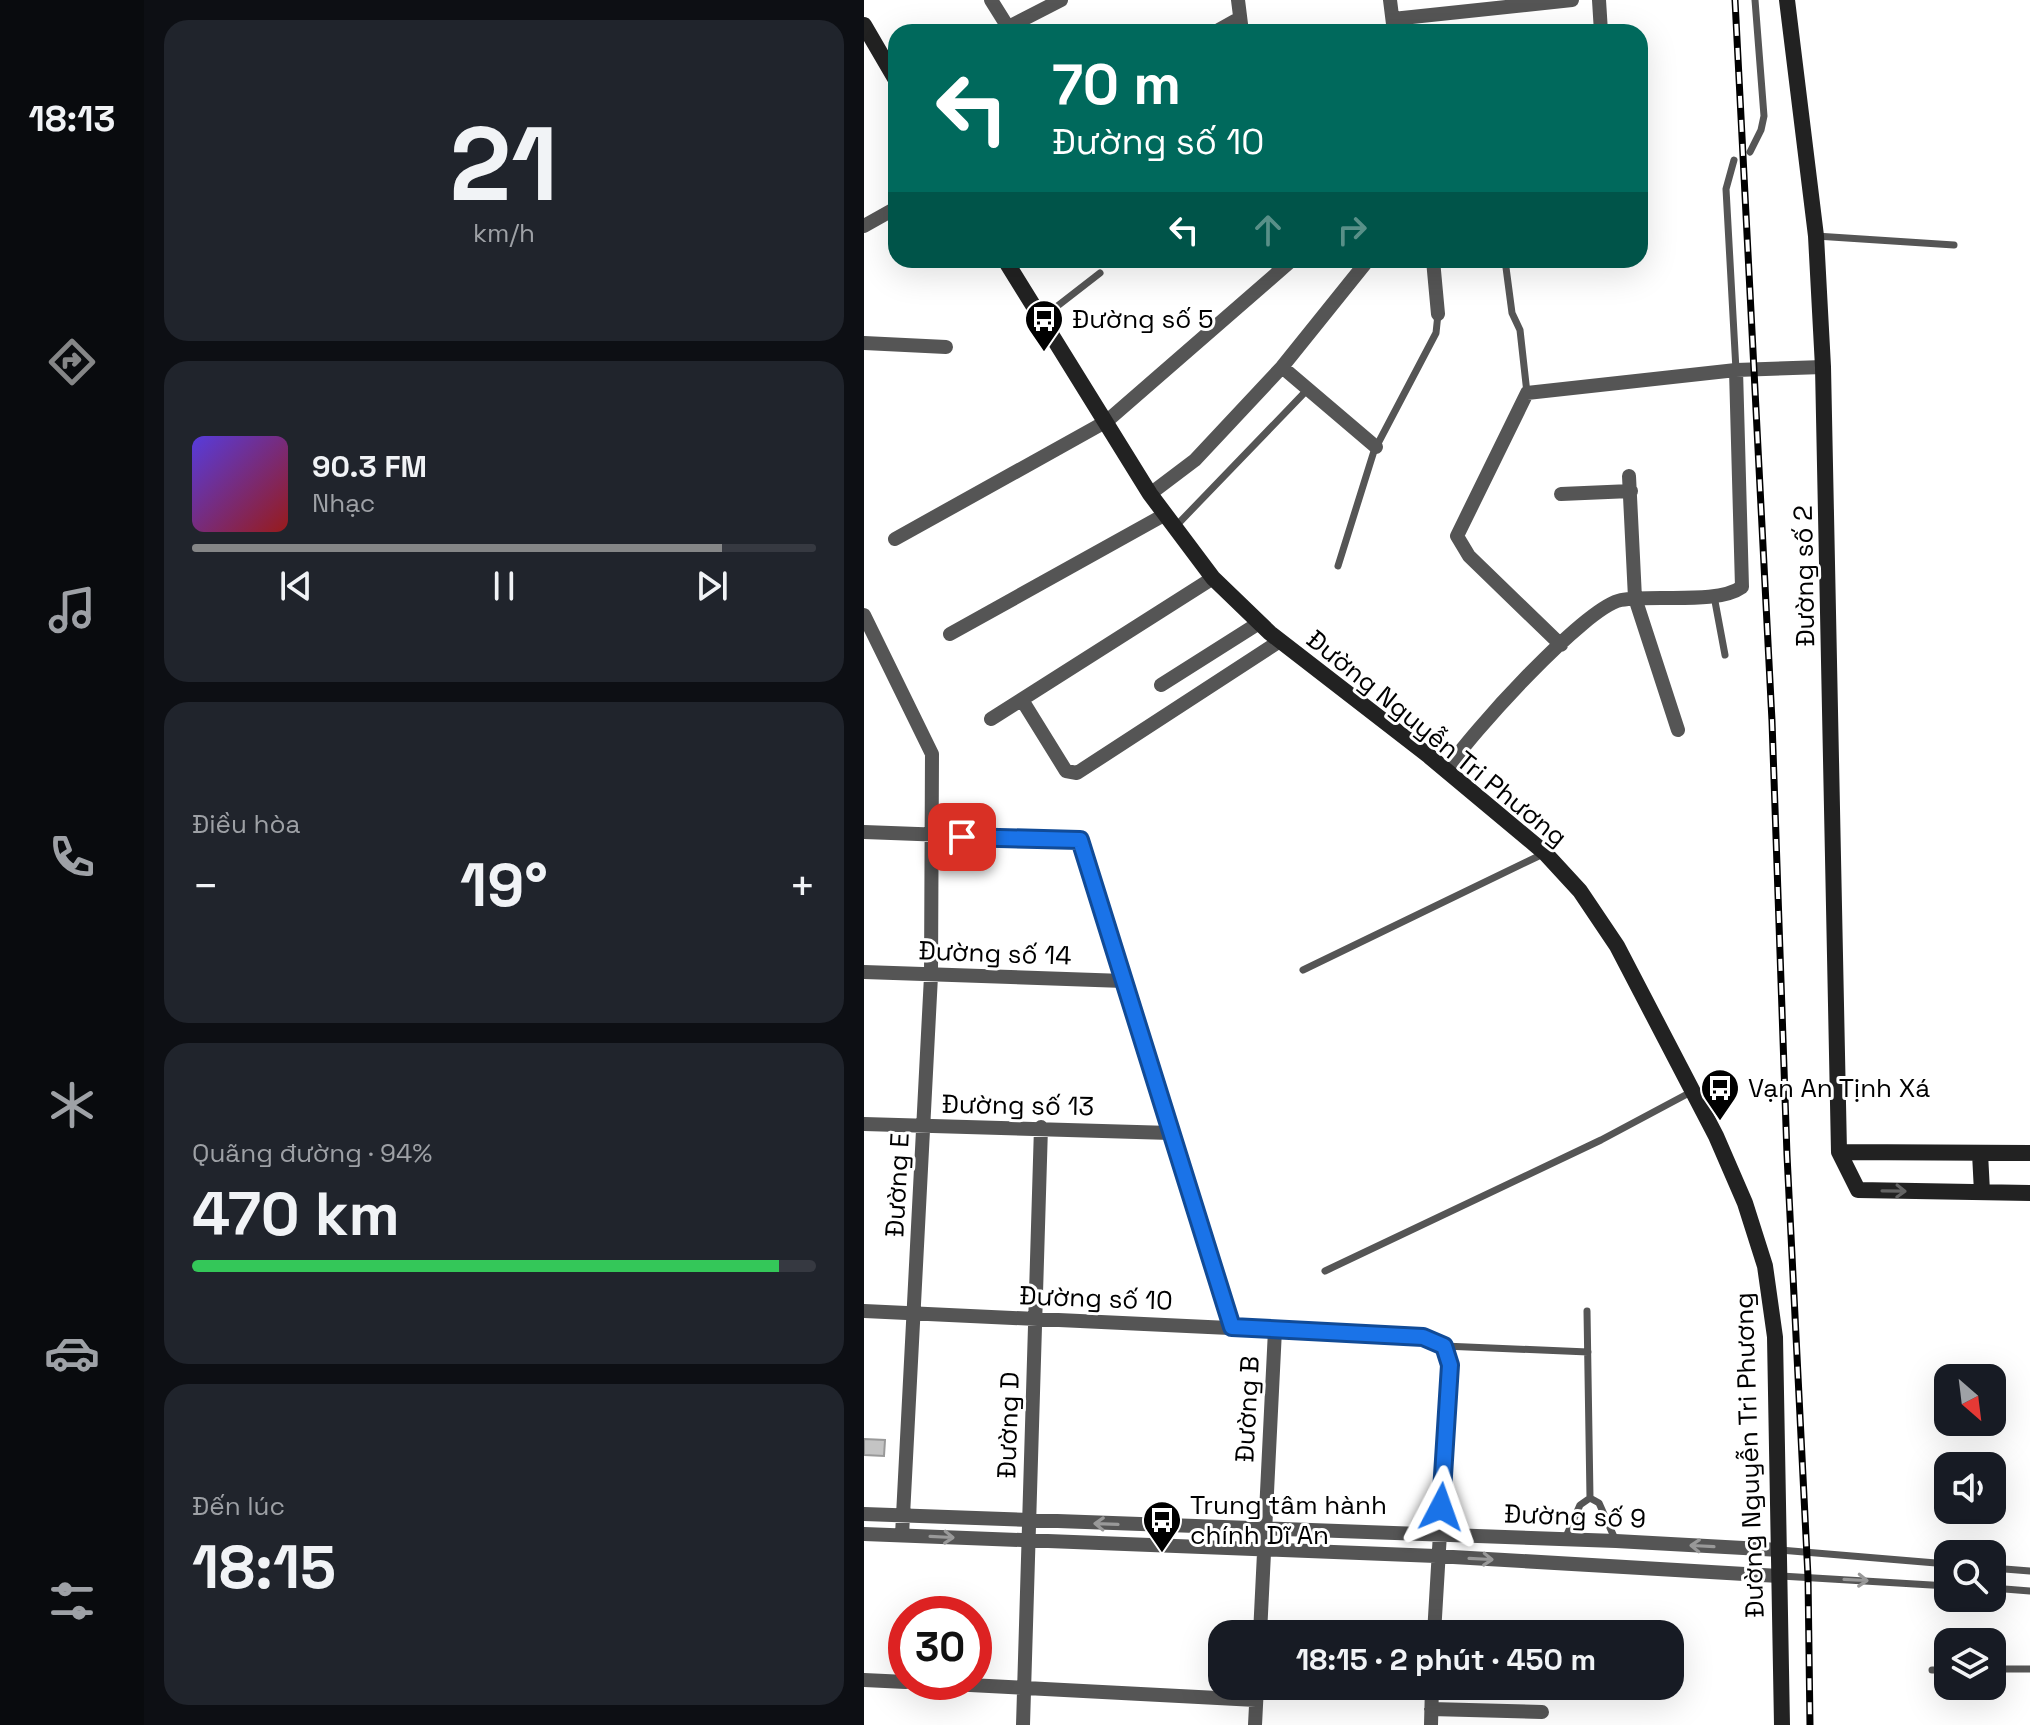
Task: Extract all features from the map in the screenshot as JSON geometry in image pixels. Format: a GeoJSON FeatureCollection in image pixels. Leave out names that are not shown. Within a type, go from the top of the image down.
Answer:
{"type":"FeatureCollection","features":[{"type":"Feature","properties":{"kind":"main road","name":"Đường số 2"},"geometry":{"type":"LineString","coordinates":[[1787,0],[1816,236],[1823,367],[1839,1152]]}},
{"type":"Feature","properties":{"kind":"main road"},"geometry":{"type":"LineString","coordinates":[[864,25],[888,63]]}},
{"type":"Feature","properties":{"kind":"main road","name":"Đường Nguyễn Tri Phương"},"geometry":{"type":"LineString","coordinates":[[1010,268],[1150,494],[1213,578],[1280,641],[1545,853],[1580,891],[1608,929],[1693,1091],[1745,1203],[1769,1289],[1775,1337],[1782,1725]]}},
{"type":"Feature","properties":{"kind":"main road"},"geometry":{"type":"LineString","coordinates":[[2030,1153],[1839,1152],[1858,1190],[2030,1193]]}},
{"type":"Feature","properties":{"kind":"main road"},"geometry":{"type":"LineString","coordinates":[[1980,1153],[1982,1192]]}},
{"type":"Feature","properties":{"kind":"street"},"geometry":{"type":"LineString","coordinates":[[991,0],[1003,24]]}},
{"type":"Feature","properties":{"kind":"street"},"geometry":{"type":"LineString","coordinates":[[1018,24],[1061,0]]}},
{"type":"Feature","properties":{"kind":"street"},"geometry":{"type":"LineString","coordinates":[[1238,0],[1241,24]]}},
{"type":"Feature","properties":{"kind":"street"},"geometry":{"type":"LineString","coordinates":[[1390,0],[1394,24]]}},
{"type":"Feature","properties":{"kind":"street"},"geometry":{"type":"LineString","coordinates":[[1408,24],[1572,0]]}},
{"type":"Feature","properties":{"kind":"street"},"geometry":{"type":"LineString","coordinates":[[1599,0],[1600,24]]}},
{"type":"Feature","properties":{"kind":"street"},"geometry":{"type":"LineString","coordinates":[[864,226],[888,212]]}},
{"type":"Feature","properties":{"kind":"street"},"geometry":{"type":"LineString","coordinates":[[895,539],[1107,421],[1283,268]]}},
{"type":"Feature","properties":{"kind":"street"},"geometry":{"type":"LineString","coordinates":[[1150,494],[1195,460],[1282,367],[1362,268]]}},
{"type":"Feature","properties":{"kind":"street"},"geometry":{"type":"LineString","coordinates":[[1434,268],[1438,314]]}},
{"type":"Feature","properties":{"kind":"street"},"geometry":{"type":"LineString","coordinates":[[864,343],[946,347]]}},
{"type":"Feature","properties":{"kind":"street"},"geometry":{"type":"LineString","coordinates":[[1282,367],[1376,447]]}},
{"type":"Feature","properties":{"kind":"street"},"geometry":{"type":"LineString","coordinates":[[1561,645],[1469,556],[1457,536],[1527,393],[1736,370],[1823,367]]}},
{"type":"Feature","properties":{"kind":"street"},"geometry":{"type":"LineString","coordinates":[[1446,771],[1480,727],[1561,645],[1608,603],[1635,598],[1714,594],[1736,591],[1742,587],[1736,370]]}},
{"type":"Feature","properties":{"kind":"street"},"geometry":{"type":"LineString","coordinates":[[1561,494],[1630,484],[1635,598],[1678,730]]}},
{"type":"Feature","properties":{"kind":"street"},"geometry":{"type":"LineString","coordinates":[[950,634],[1169,522]]}},
{"type":"Feature","properties":{"kind":"street"},"geometry":{"type":"LineString","coordinates":[[991,719],[1213,578]]}},
{"type":"Feature","properties":{"kind":"street","name":"Đường E"},"geometry":{"type":"LineString","coordinates":[[864,615],[932,754],[931,976],[902,1535]]}},
{"type":"Feature","properties":{"kind":"street"},"geometry":{"type":"LineString","coordinates":[[1161,685],[1259,623]]}},
{"type":"Feature","properties":{"kind":"street"},"geometry":{"type":"LineString","coordinates":[[1022,700],[1066,771],[1077,773],[1280,641]]}},
{"type":"Feature","properties":{"kind":"street"},"geometry":{"type":"LineString","coordinates":[[864,656],[882,657]]}},
{"type":"Feature","properties":{"kind":"street"},"geometry":{"type":"LineString","coordinates":[[864,832],[1080,840],[1232,1327]]}},
{"type":"Feature","properties":{"kind":"street","name":"Đường số 14"},"geometry":{"type":"LineString","coordinates":[[864,972],[1124,981]]}},
{"type":"Feature","properties":{"kind":"street","name":"Đường số 13"},"geometry":{"type":"LineString","coordinates":[[864,1124],[1171,1133]]}},
{"type":"Feature","properties":{"kind":"street","name":"Đường D"},"geometry":{"type":"LineString","coordinates":[[1023,1725],[1041,1127]]}},
{"type":"Feature","properties":{"kind":"street","name":"Đường số 10"},"geometry":{"type":"LineString","coordinates":[[864,1311],[915,1316],[1423,1337],[1444,1346]]}},
{"type":"Feature","properties":{"kind":"street","name":"Đường B"},"geometry":{"type":"LineString","coordinates":[[1261,1620],[1275,1330]]}},
{"type":"Feature","properties":{"kind":"street"},"geometry":{"type":"LineString","coordinates":[[1434,1620],[1450,1365],[1444,1346]]}},
{"type":"Feature","properties":{"kind":"street","name":"Đường số 9"},"geometry":{"type":"LineString","coordinates":[[864,1514],[1616,1541],[1780,1550]]}},
{"type":"Feature","properties":{"kind":"street","name":"Đường số 9"},"geometry":{"type":"LineString","coordinates":[[864,1534],[1436,1556],[1779,1576]]}},
{"type":"Feature","properties":{"kind":"street"},"geometry":{"type":"LineString","coordinates":[[864,1680],[888,1681]]}},
{"type":"Feature","properties":{"kind":"street"},"geometry":{"type":"LineString","coordinates":[[992,1686],[1208,1692]]}},
{"type":"Feature","properties":{"kind":"street"},"geometry":{"type":"LineString","coordinates":[[1255,1725],[1256,1700]]}},
{"type":"Feature","properties":{"kind":"street"},"geometry":{"type":"LineString","coordinates":[[1431,1700],[1431,1725]]}},
{"type":"Feature","properties":{"kind":"street"},"geometry":{"type":"LineString","coordinates":[[1431,1709],[1542,1712]]}},
{"type":"Feature","properties":{"kind":"lane"},"geometry":{"type":"LineString","coordinates":[[1748,148],[1758,136],[1764,116],[1755,0]]}},
{"type":"Feature","properties":{"kind":"lane"},"geometry":{"type":"LineString","coordinates":[[1735,164],[1726,189],[1736,370]]}},
{"type":"Feature","properties":{"kind":"lane"},"geometry":{"type":"LineString","coordinates":[[1816,236],[1954,245]]}},
{"type":"Feature","properties":{"kind":"lane"},"geometry":{"type":"LineString","coordinates":[[1506,268],[1512,313],[1520,330],[1527,393]]}},
{"type":"Feature","properties":{"kind":"lane"},"geometry":{"type":"LineString","coordinates":[[1042,318],[1100,273]]}},
{"type":"Feature","properties":{"kind":"lane"},"geometry":{"type":"LineString","coordinates":[[1338,566],[1376,447],[1436,333],[1438,314]]}},
{"type":"Feature","properties":{"kind":"lane"},"geometry":{"type":"LineString","coordinates":[[1169,522],[1308,389]]}},
{"type":"Feature","properties":{"kind":"lane"},"geometry":{"type":"LineString","coordinates":[[1714,594],[1725,655]]}},
{"type":"Feature","properties":{"kind":"lane"},"geometry":{"type":"LineString","coordinates":[[1303,970],[1545,853]]}},
{"type":"Feature","properties":{"kind":"lane"},"geometry":{"type":"LineString","coordinates":[[1325,1271],[1601,1140],[1693,1091]]}},
{"type":"Feature","properties":{"kind":"lane"},"geometry":{"type":"LineString","coordinates":[[1587,1311],[1590,1498]]}},
{"type":"Feature","properties":{"kind":"lane"},"geometry":{"type":"LineString","coordinates":[[1444,1346],[1588,1352]]}},
{"type":"Feature","properties":{"kind":"lane"},"geometry":{"type":"LineString","coordinates":[[1565,1539],[1580,1505],[1590,1498]]}},
{"type":"Feature","properties":{"kind":"lane"},"geometry":{"type":"LineString","coordinates":[[1590,1498],[1599,1503],[1616,1541]]}},
{"type":"Feature","properties":{"kind":"lane","name":"Đường số 9"},"geometry":{"type":"LineString","coordinates":[[1780,1550],[1934,1563]]}},
{"type":"Feature","properties":{"kind":"lane"},"geometry":{"type":"LineString","coordinates":[[2006,1569],[2030,1571]]}},
{"type":"Feature","properties":{"kind":"lane","name":"Đường số 9"},"geometry":{"type":"LineString","coordinates":[[1779,1576],[1934,1585]]}},
{"type":"Feature","properties":{"kind":"lane"},"geometry":{"type":"LineString","coordinates":[[2006,1589],[2030,1591]]}},
{"type":"Feature","properties":{"kind":"lane"},"geometry":{"type":"LineString","coordinates":[[2006,1669],[2030,1669]]}},
{"type":"Feature","properties":{"kind":"building"},"geometry":{"type":"Polygon","coordinates":[[[864,1439],[885,1440],[884,1456],[864,1455],[864,1439]]]}},
{"type":"Feature","properties":{"kind":"railway"},"geometry":{"type":"LineString","coordinates":[[1735,0],[1772,721],[1787,1155],[1808,1577],[1810,1725]]}},
{"type":"Feature","properties":{"kind":"place","name":"Đường số 5"},"geometry":{"type":"Point","coordinates":[1044,353]}},
{"type":"Feature","properties":{"kind":"place","name":"Vạn An Tịnh Xá"},"geometry":{"type":"Point","coordinates":[1720,1122]}},
{"type":"Feature","properties":{"kind":"place","name":"Trung tâm hành chính Dĩ An"},"geometry":{"type":"Point","coordinates":[1162,1554]}},
{"type":"Feature","properties":{"kind":"route"},"geometry":{"type":"LineString","coordinates":[[962,837],[1080,840],[1232,1327],[1423,1337],[1444,1346],[1450,1365],[1441,1507]]}}]}
